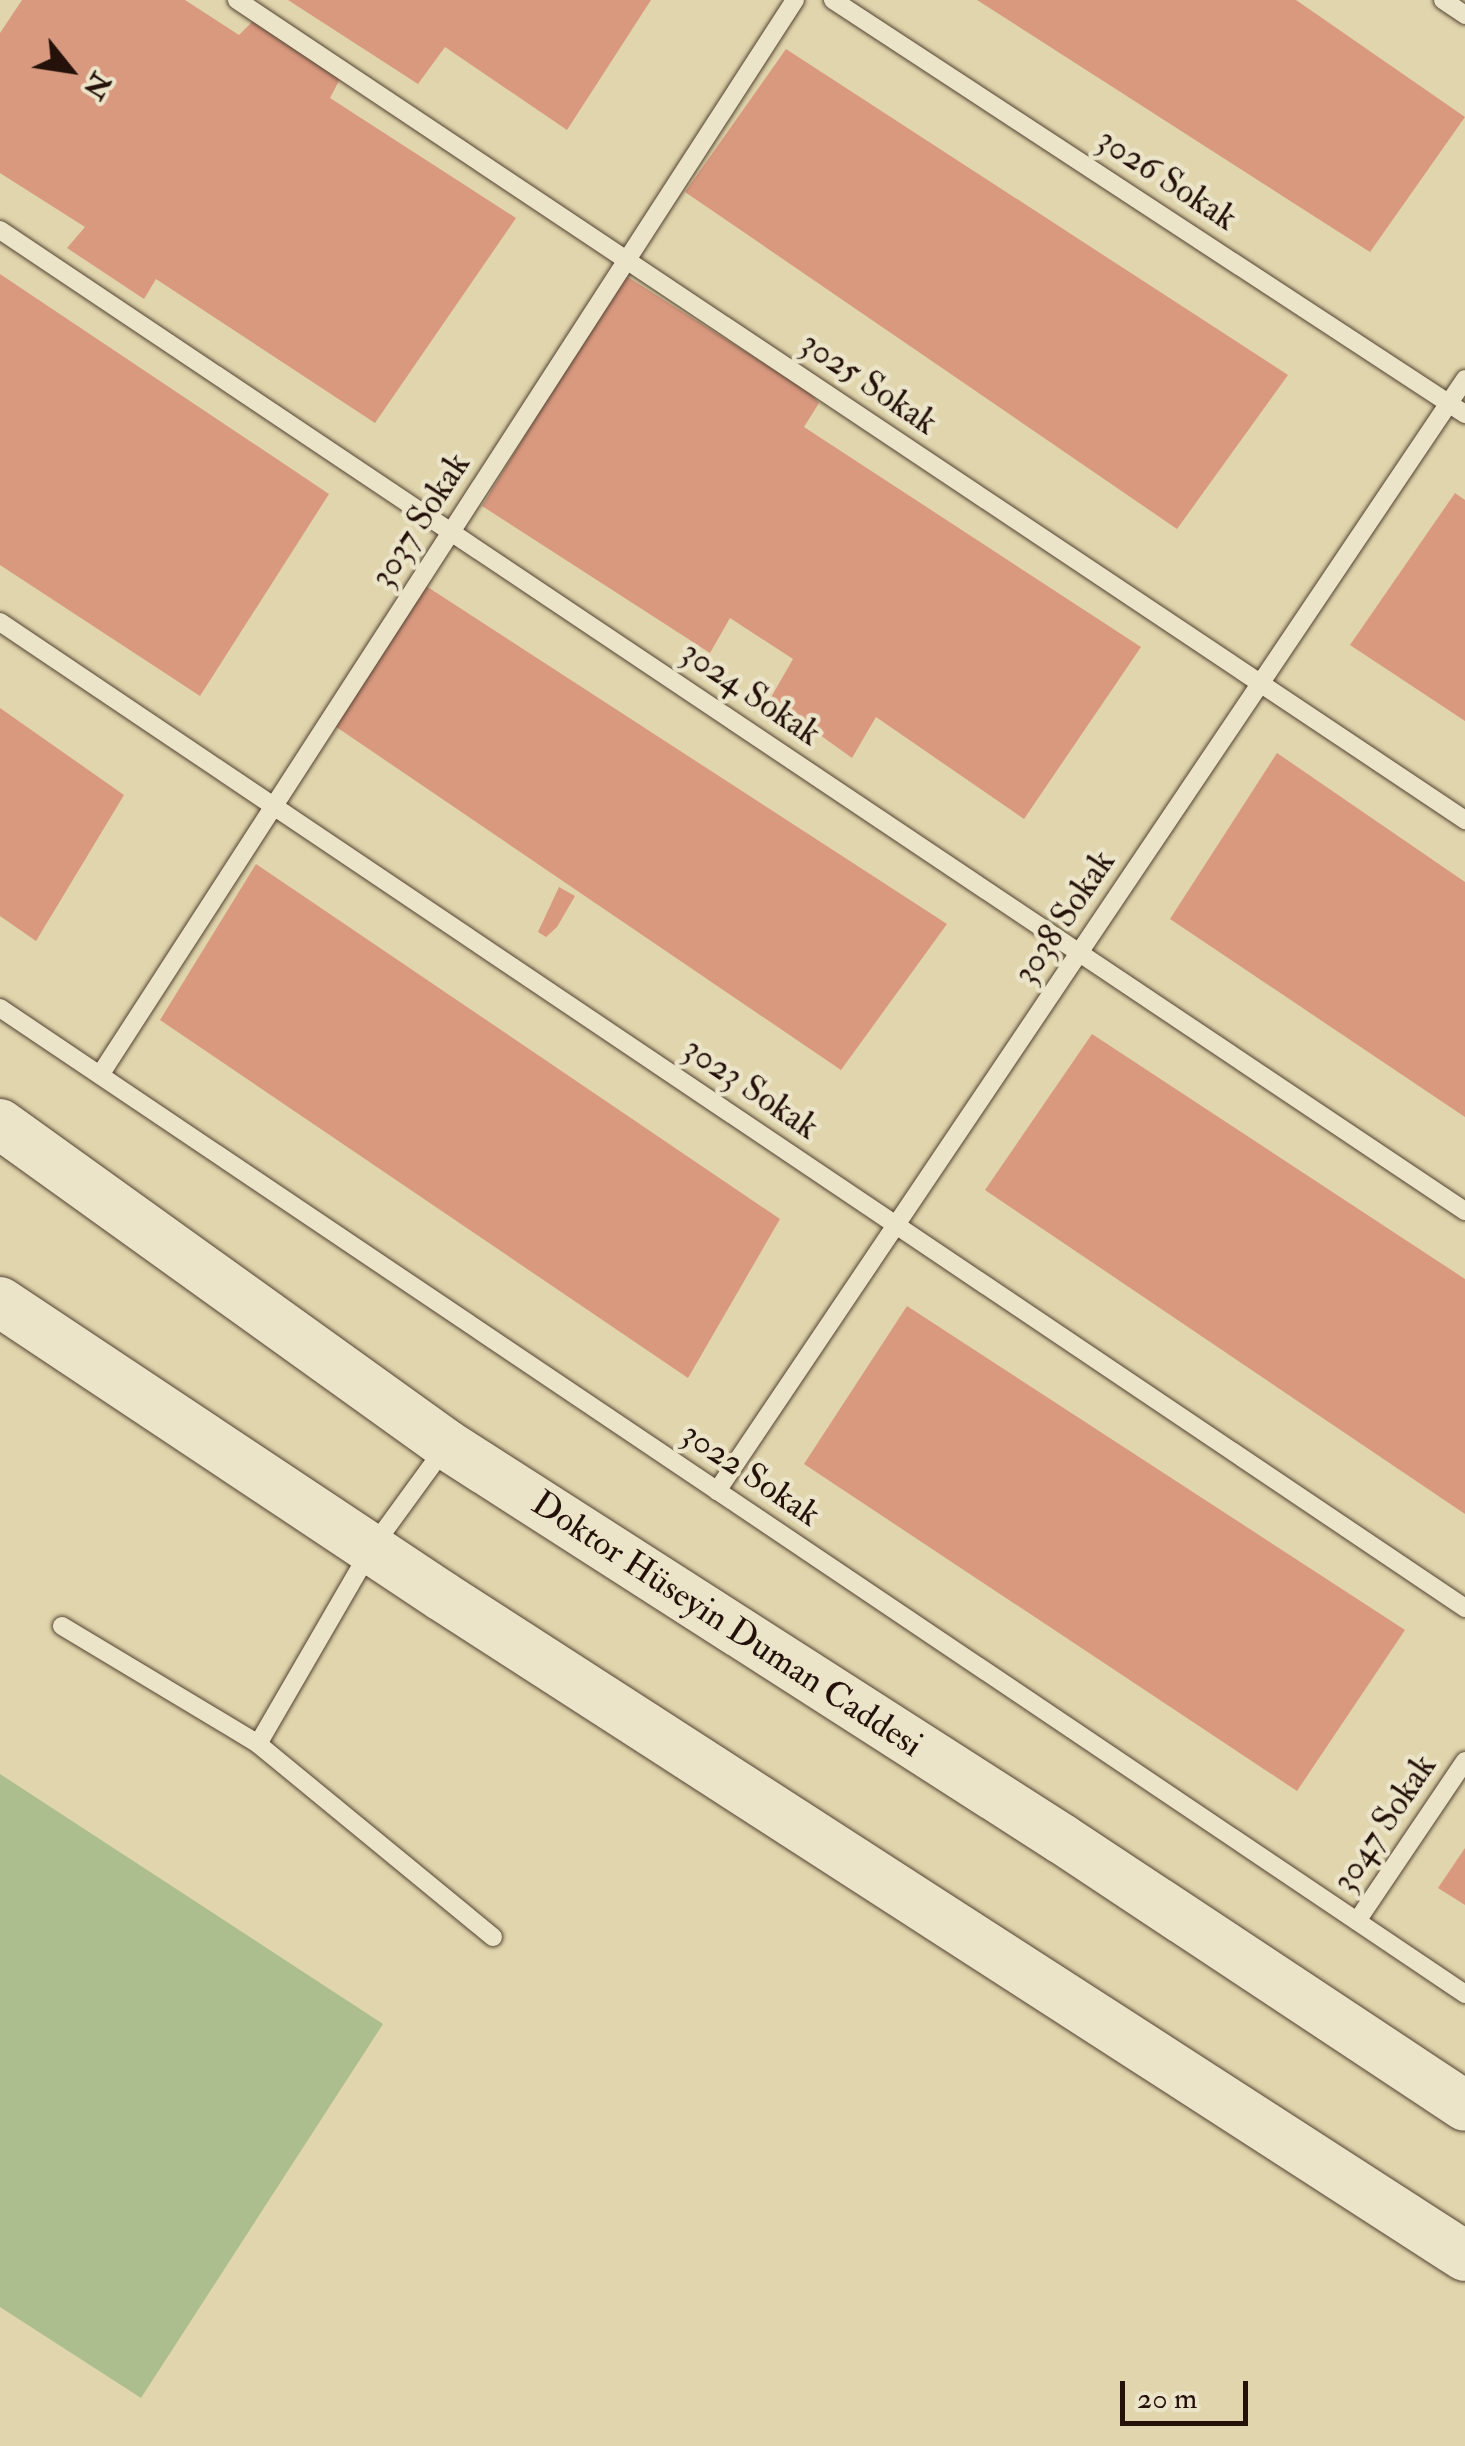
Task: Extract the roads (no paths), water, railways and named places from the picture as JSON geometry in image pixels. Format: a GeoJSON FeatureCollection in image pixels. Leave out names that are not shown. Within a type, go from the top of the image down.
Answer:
{"type":"FeatureCollection","features":[{"type":"Feature","properties":{"kind":"main road","name":"Doktor Hüseyin Duman Caddesi"},"geometry":{"type":"LineString","coordinates":[[0,1124],[447,1444],[1062,1838],[1465,2106]]}},
{"type":"Feature","properties":{"kind":"main road"},"geometry":{"type":"LineString","coordinates":[[0,1302],[370,1548],[1465,2256]]}},
{"type":"Feature","properties":{"kind":"lane","name":"3025 Sokak"},"geometry":{"type":"LineString","coordinates":[[237,0],[1465,820]]}},
{"type":"Feature","properties":{"kind":"lane","name":"3037 Sokak"},"geometry":{"type":"LineString","coordinates":[[100,1075],[795,0]]}},
{"type":"Feature","properties":{"kind":"lane","name":"3026 Sokak"},"geometry":{"type":"LineString","coordinates":[[833,0],[1457,408]]}},
{"type":"Feature","properties":{"kind":"lane"},"geometry":{"type":"LineString","coordinates":[[1442,0],[1465,15]]}},
{"type":"Feature","properties":{"kind":"lane","name":"3024 Sokak"},"geometry":{"type":"LineString","coordinates":[[0,230],[1465,1211]]}},
{"type":"Feature","properties":{"kind":"lane","name":"3038 Sokak"},"geometry":{"type":"LineString","coordinates":[[718,1491],[1260,683],[1457,408],[1465,379]]}},
{"type":"Feature","properties":{"kind":"lane","name":"3023 Sokak"},"geometry":{"type":"LineString","coordinates":[[0,622],[1465,1608]]}},
{"type":"Feature","properties":{"kind":"lane","name":"3022 Sokak"},"geometry":{"type":"LineString","coordinates":[[0,1008],[1465,1994]]}},
{"type":"Feature","properties":{"kind":"lane"},"geometry":{"type":"LineString","coordinates":[[258,1744],[370,1548],[447,1444]]}},
{"type":"Feature","properties":{"kind":"lane"},"geometry":{"type":"LineString","coordinates":[[62,1626],[258,1744],[494,1938]]}},
{"type":"Feature","properties":{"kind":"lane","name":"3047 Sokak"},"geometry":{"type":"LineString","coordinates":[[1356,1921],[1465,1762]]}}]}
